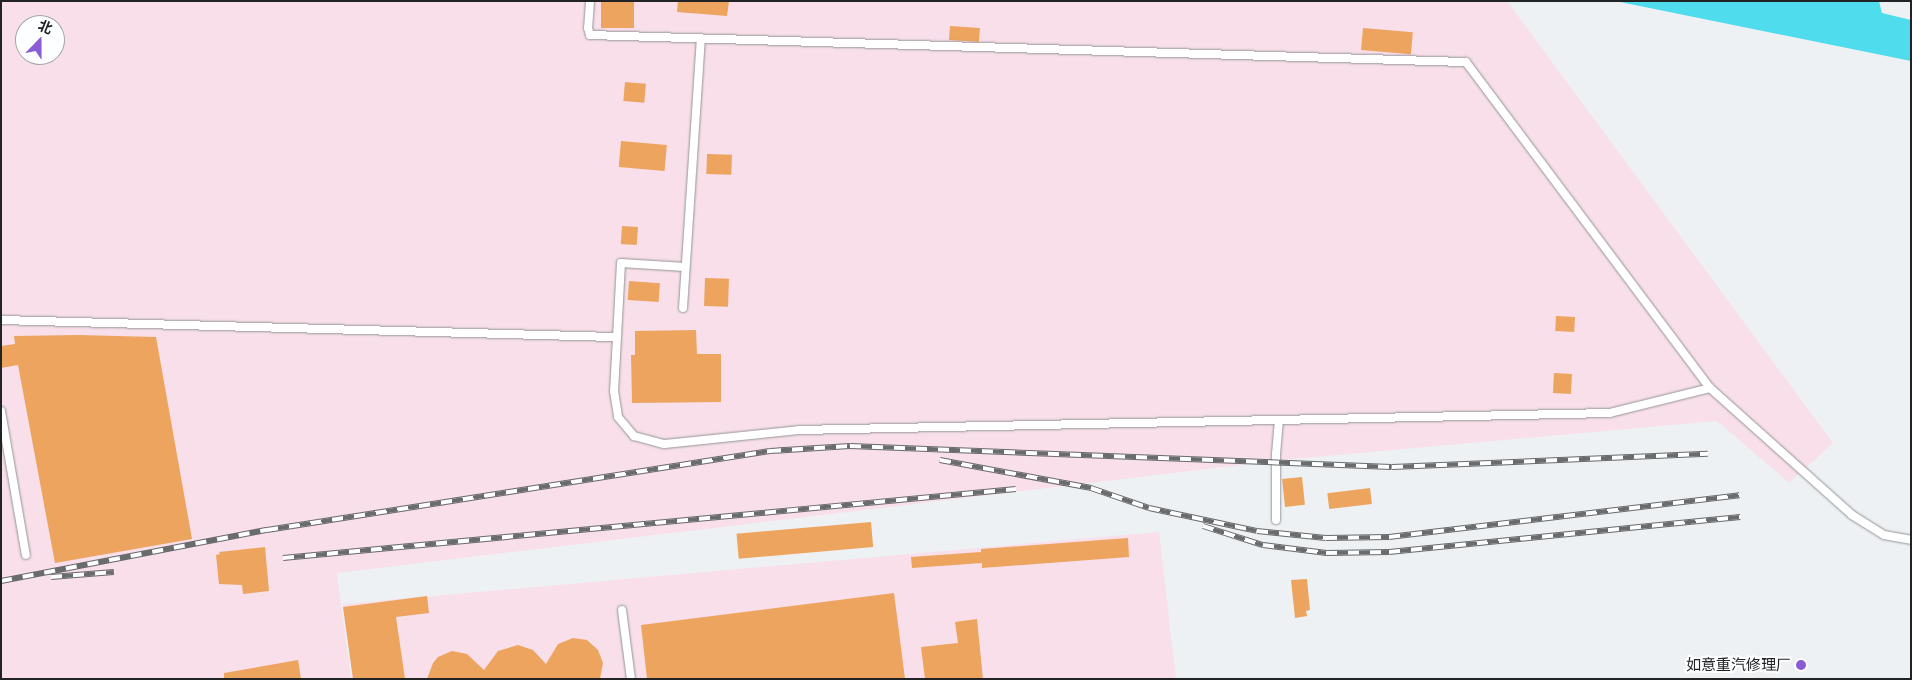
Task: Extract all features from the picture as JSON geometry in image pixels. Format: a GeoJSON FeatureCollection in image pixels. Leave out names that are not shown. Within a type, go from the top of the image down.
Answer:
{"type":"FeatureCollection","features":[{"type":"Feature","properties":{"kind":"lane"},"geometry":{"type":"LineString","coordinates":[[590,1],[588,28],[590,35],[1466,62],[1710,388],[1852,515],[1884,535],[1911,540]]}},
{"type":"Feature","properties":{"kind":"lane"},"geometry":{"type":"LineString","coordinates":[[683,308],[701,39]]}},
{"type":"Feature","properties":{"kind":"lane"},"geometry":{"type":"LineString","coordinates":[[685,267],[620,263],[615,337],[614,391],[618,417],[634,436],[664,444],[799,430],[1610,413],[1710,388]]}},
{"type":"Feature","properties":{"kind":"lane"},"geometry":{"type":"LineString","coordinates":[[1,320],[615,337]]}},
{"type":"Feature","properties":{"kind":"lane"},"geometry":{"type":"LineString","coordinates":[[1,411],[26,555]]}},
{"type":"Feature","properties":{"kind":"lane"},"geometry":{"type":"LineString","coordinates":[[1276,520],[1276,454],[1280,420]]}},
{"type":"Feature","properties":{"kind":"lane"},"geometry":{"type":"LineString","coordinates":[[622,610],[631,679]]}},
{"type":"Feature","properties":{"kind":"shaded area"},"geometry":{"type":"Polygon","coordinates":[[[1,1],[1507,1],[1833,443],[1789,483],[1717,421],[1282,460],[337,573],[351,679],[1,679],[1,1]]]}},
{"type":"Feature","properties":{"kind":"shaded area"},"geometry":{"type":"Polygon","coordinates":[[[1159,532],[1176,679],[353,679],[343,604],[1159,532]]]}},
{"type":"Feature","properties":{"kind":"water"},"geometry":{"type":"Polygon","coordinates":[[[1615,1],[1911,1],[1911,61],[1615,1]]]}},
{"type":"Feature","properties":{"kind":"pier"},"geometry":{"type":"Polygon","coordinates":[[[1879,1],[1911,1],[1911,20],[1882,13],[1879,1]]]}},
{"type":"Feature","properties":{"kind":"building"},"geometry":{"type":"Polygon","coordinates":[[[601,1],[634,1],[634,28],[601,28],[601,1]]]}},
{"type":"Feature","properties":{"kind":"building"},"geometry":{"type":"Polygon","coordinates":[[[678,1],[729,1],[727,16],[677,12],[678,1]]]}},
{"type":"Feature","properties":{"kind":"building"},"geometry":{"type":"Polygon","coordinates":[[[950,26],[980,28],[979,42],[949,40],[950,26]]]}},
{"type":"Feature","properties":{"kind":"building"},"geometry":{"type":"Polygon","coordinates":[[[1363,28],[1413,32],[1411,54],[1361,50],[1363,28]]]}},
{"type":"Feature","properties":{"kind":"building"},"geometry":{"type":"Polygon","coordinates":[[[625,82],[646,84],[644,103],[623,101],[625,82]]]}},
{"type":"Feature","properties":{"kind":"building"},"geometry":{"type":"Polygon","coordinates":[[[621,141],[667,145],[665,171],[619,167],[621,141]]]}},
{"type":"Feature","properties":{"kind":"building"},"geometry":{"type":"Polygon","coordinates":[[[707,154],[732,155],[731,175],[706,174],[707,154]]]}},
{"type":"Feature","properties":{"kind":"building"},"geometry":{"type":"Polygon","coordinates":[[[622,226],[638,227],[637,245],[621,244],[622,226]]]}},
{"type":"Feature","properties":{"kind":"building"},"geometry":{"type":"Polygon","coordinates":[[[705,278],[729,279],[728,307],[704,306],[705,278]]]}},
{"type":"Feature","properties":{"kind":"building"},"geometry":{"type":"Polygon","coordinates":[[[629,281],[660,283],[659,302],[628,300],[629,281]]]}},
{"type":"Feature","properties":{"kind":"building"},"geometry":{"type":"Polygon","coordinates":[[[1556,316],[1575,317],[1574,332],[1555,331],[1556,316]]]}},
{"type":"Feature","properties":{"kind":"building"},"geometry":{"type":"Polygon","coordinates":[[[696,330],[697,354],[721,354],[721,402],[632,403],[631,355],[635,355],[635,331],[696,330]]]}},
{"type":"Feature","properties":{"kind":"building"},"geometry":{"type":"Polygon","coordinates":[[[14,336],[156,337],[192,539],[55,563],[18,365],[1,368],[1,346],[15,344],[14,336]]]}},
{"type":"Feature","properties":{"kind":"building"},"geometry":{"type":"Polygon","coordinates":[[[1554,373],[1572,374],[1571,394],[1553,393],[1554,373]]]}},
{"type":"Feature","properties":{"kind":"building"},"geometry":{"type":"Polygon","coordinates":[[[1302,477],[1305,505],[1285,507],[1282,479],[1302,477]]]}},
{"type":"Feature","properties":{"kind":"building"},"geometry":{"type":"Polygon","coordinates":[[[1370,488],[1372,504],[1329,509],[1327,493],[1370,488]]]}},
{"type":"Feature","properties":{"kind":"building"},"geometry":{"type":"Polygon","coordinates":[[[871,522],[873,547],[739,559],[737,534],[871,522]]]}},
{"type":"Feature","properties":{"kind":"building"},"geometry":{"type":"Polygon","coordinates":[[[1128,538],[1129,557],[982,568],[982,563],[912,568],[911,557],[981,552],[981,549],[1128,538]]]}},
{"type":"Feature","properties":{"kind":"building"},"geometry":{"type":"Polygon","coordinates":[[[265,547],[269,591],[243,594],[242,585],[219,584],[216,555],[220,554],[219,552],[265,547]]]}},
{"type":"Feature","properties":{"kind":"building"},"geometry":{"type":"Polygon","coordinates":[[[1307,579],[1310,610],[1306,611],[1307,616],[1295,618],[1291,580],[1307,579]]]}},
{"type":"Feature","properties":{"kind":"building"},"geometry":{"type":"Polygon","coordinates":[[[894,593],[905,679],[647,679],[641,625],[894,593]]]}},
{"type":"Feature","properties":{"kind":"building"},"geometry":{"type":"Polygon","coordinates":[[[427,596],[429,613],[396,617],[405,679],[353,679],[343,607],[427,596]]]}},
{"type":"Feature","properties":{"kind":"building"},"geometry":{"type":"Polygon","coordinates":[[[977,619],[983,679],[925,679],[921,647],[958,643],[955,622],[977,619]]]}},
{"type":"Feature","properties":{"kind":"building"},"geometry":{"type":"Polygon","coordinates":[[[573,638],[587,640],[598,650],[603,663],[600,679],[427,679],[433,663],[438,657],[452,651],[467,654],[484,670],[498,651],[518,645],[533,650],[546,664],[558,644],[573,638]]]}},
{"type":"Feature","properties":{"kind":"building"},"geometry":{"type":"Polygon","coordinates":[[[298,660],[301,679],[224,679],[224,673],[298,660]]]}},
{"type":"Feature","properties":{"kind":"railway"},"geometry":{"type":"LineString","coordinates":[[1,581],[267,530],[770,451],[850,446],[1392,467],[1708,454]]}},
{"type":"Feature","properties":{"kind":"railway"},"geometry":{"type":"LineString","coordinates":[[940,460],[1091,488],[1149,508],[1257,531],[1326,538],[1389,537],[1739,495]]}},
{"type":"Feature","properties":{"kind":"railway"},"geometry":{"type":"LineString","coordinates":[[283,558],[1016,489]]}},
{"type":"Feature","properties":{"kind":"railway"},"geometry":{"type":"LineString","coordinates":[[1203,526],[1263,545],[1326,553],[1389,552],[1740,517]]}},
{"type":"Feature","properties":{"kind":"railway"},"geometry":{"type":"LineString","coordinates":[[51,577],[114,572]]}},
{"type":"Feature","properties":{"kind":"place","name":"如意重汽修理厂"},"geometry":{"type":"Point","coordinates":[1801,665]}}]}
